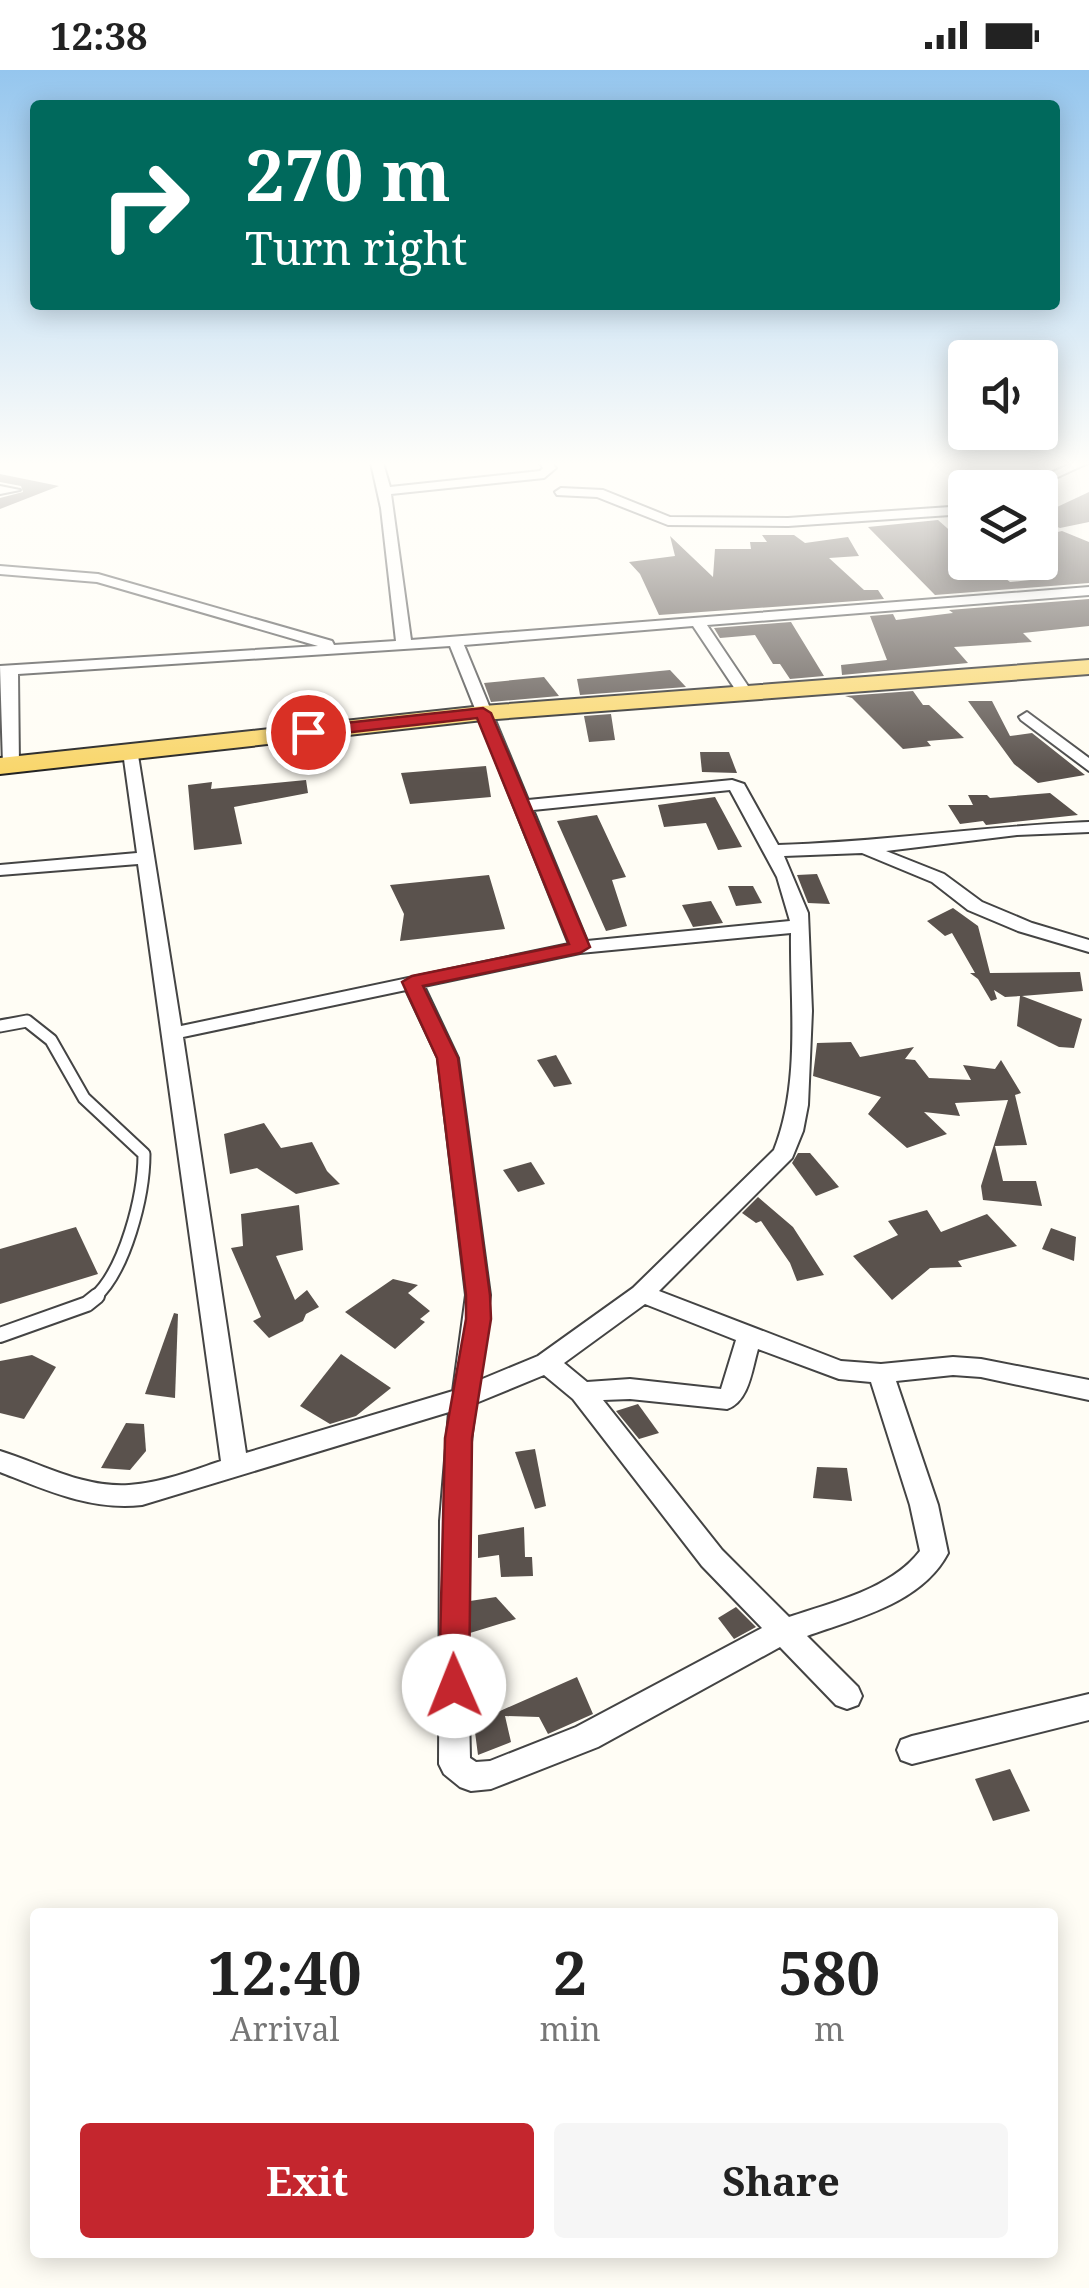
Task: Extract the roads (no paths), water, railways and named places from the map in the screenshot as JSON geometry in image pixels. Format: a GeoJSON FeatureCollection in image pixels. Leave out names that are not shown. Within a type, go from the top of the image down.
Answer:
{"type":"FeatureCollection","features":[{"type":"Feature","properties":{"kind":"main road"},"geometry":{"type":"LineString","coordinates":[[6,766],[483,713],[1088,668]]}},
{"type":"Feature","properties":{"kind":"street"},"geometry":{"type":"LineString","coordinates":[[395,567],[404,645]]}},
{"type":"Feature","properties":{"kind":"street"},"geometry":{"type":"LineString","coordinates":[[0,570],[98,578],[346,649]]}},
{"type":"Feature","properties":{"kind":"street"},"geometry":{"type":"LineString","coordinates":[[6,766],[5,671],[404,645],[1089,591]]}},
{"type":"Feature","properties":{"kind":"street"},"geometry":{"type":"LineString","coordinates":[[697,621],[744,692]]}},
{"type":"Feature","properties":{"kind":"street"},"geometry":{"type":"LineString","coordinates":[[455,641],[580,947]]}},
{"type":"Feature","properties":{"kind":"street"},"geometry":{"type":"LineString","coordinates":[[1026,718],[1087,762]]}},
{"type":"Feature","properties":{"kind":"street"},"geometry":{"type":"LineString","coordinates":[[131,752],[235,1468]]}},
{"type":"Feature","properties":{"kind":"street"},"geometry":{"type":"LineString","coordinates":[[0,1461],[82,1490],[125,1496],[165,1490],[465,1397],[547,1363],[642,1294],[784,1153],[794,1134],[800,1059],[802,913],[738,788],[732,785],[521,806]]}},
{"type":"Feature","properties":{"kind":"street"},"geometry":{"type":"LineString","coordinates":[[770,850],[865,848],[1017,830],[1089,827]]}},
{"type":"Feature","properties":{"kind":"street"},"geometry":{"type":"LineString","coordinates":[[865,848],[938,878],[975,906],[1026,928],[1089,946]]}},
{"type":"Feature","properties":{"kind":"street"},"geometry":{"type":"LineString","coordinates":[[0,870],[147,858]]}},
{"type":"Feature","properties":{"kind":"street"},"geometry":{"type":"LineString","coordinates":[[170,1034],[580,947],[800,926]]}},
{"type":"Feature","properties":{"kind":"street"},"geometry":{"type":"LineString","coordinates":[[412,982],[448,1058],[478,1295],[478,1319],[458,1438],[453,1627],[455,1764],[471,1777],[491,1774],[587,1737],[781,1632],[858,1606],[917,1576],[934,1553],[924,1505],[881,1373]]}},
{"type":"Feature","properties":{"kind":"street"},"geometry":{"type":"LineString","coordinates":[[642,1294],[839,1370],[881,1373],[981,1368],[1088,1393]]}},
{"type":"Feature","properties":{"kind":"street"},"geometry":{"type":"LineString","coordinates":[[582,1392],[630,1389],[726,1399],[732,1393],[749,1338]]}},
{"type":"Feature","properties":{"kind":"street"},"geometry":{"type":"LineString","coordinates":[[547,1363],[582,1392],[712,1558],[848,1696]]}},
{"type":"Feature","properties":{"kind":"street"},"geometry":{"type":"LineString","coordinates":[[912,1750],[1089,1707]]}},
{"type":"Feature","properties":{"kind":"lane"},"geometry":{"type":"LineString","coordinates":[[0,1026],[27,1021],[51,1040],[84,1098],[144,1154],[144,1172],[118,1267],[109,1285],[87,1304],[0,1335]]}}]}
